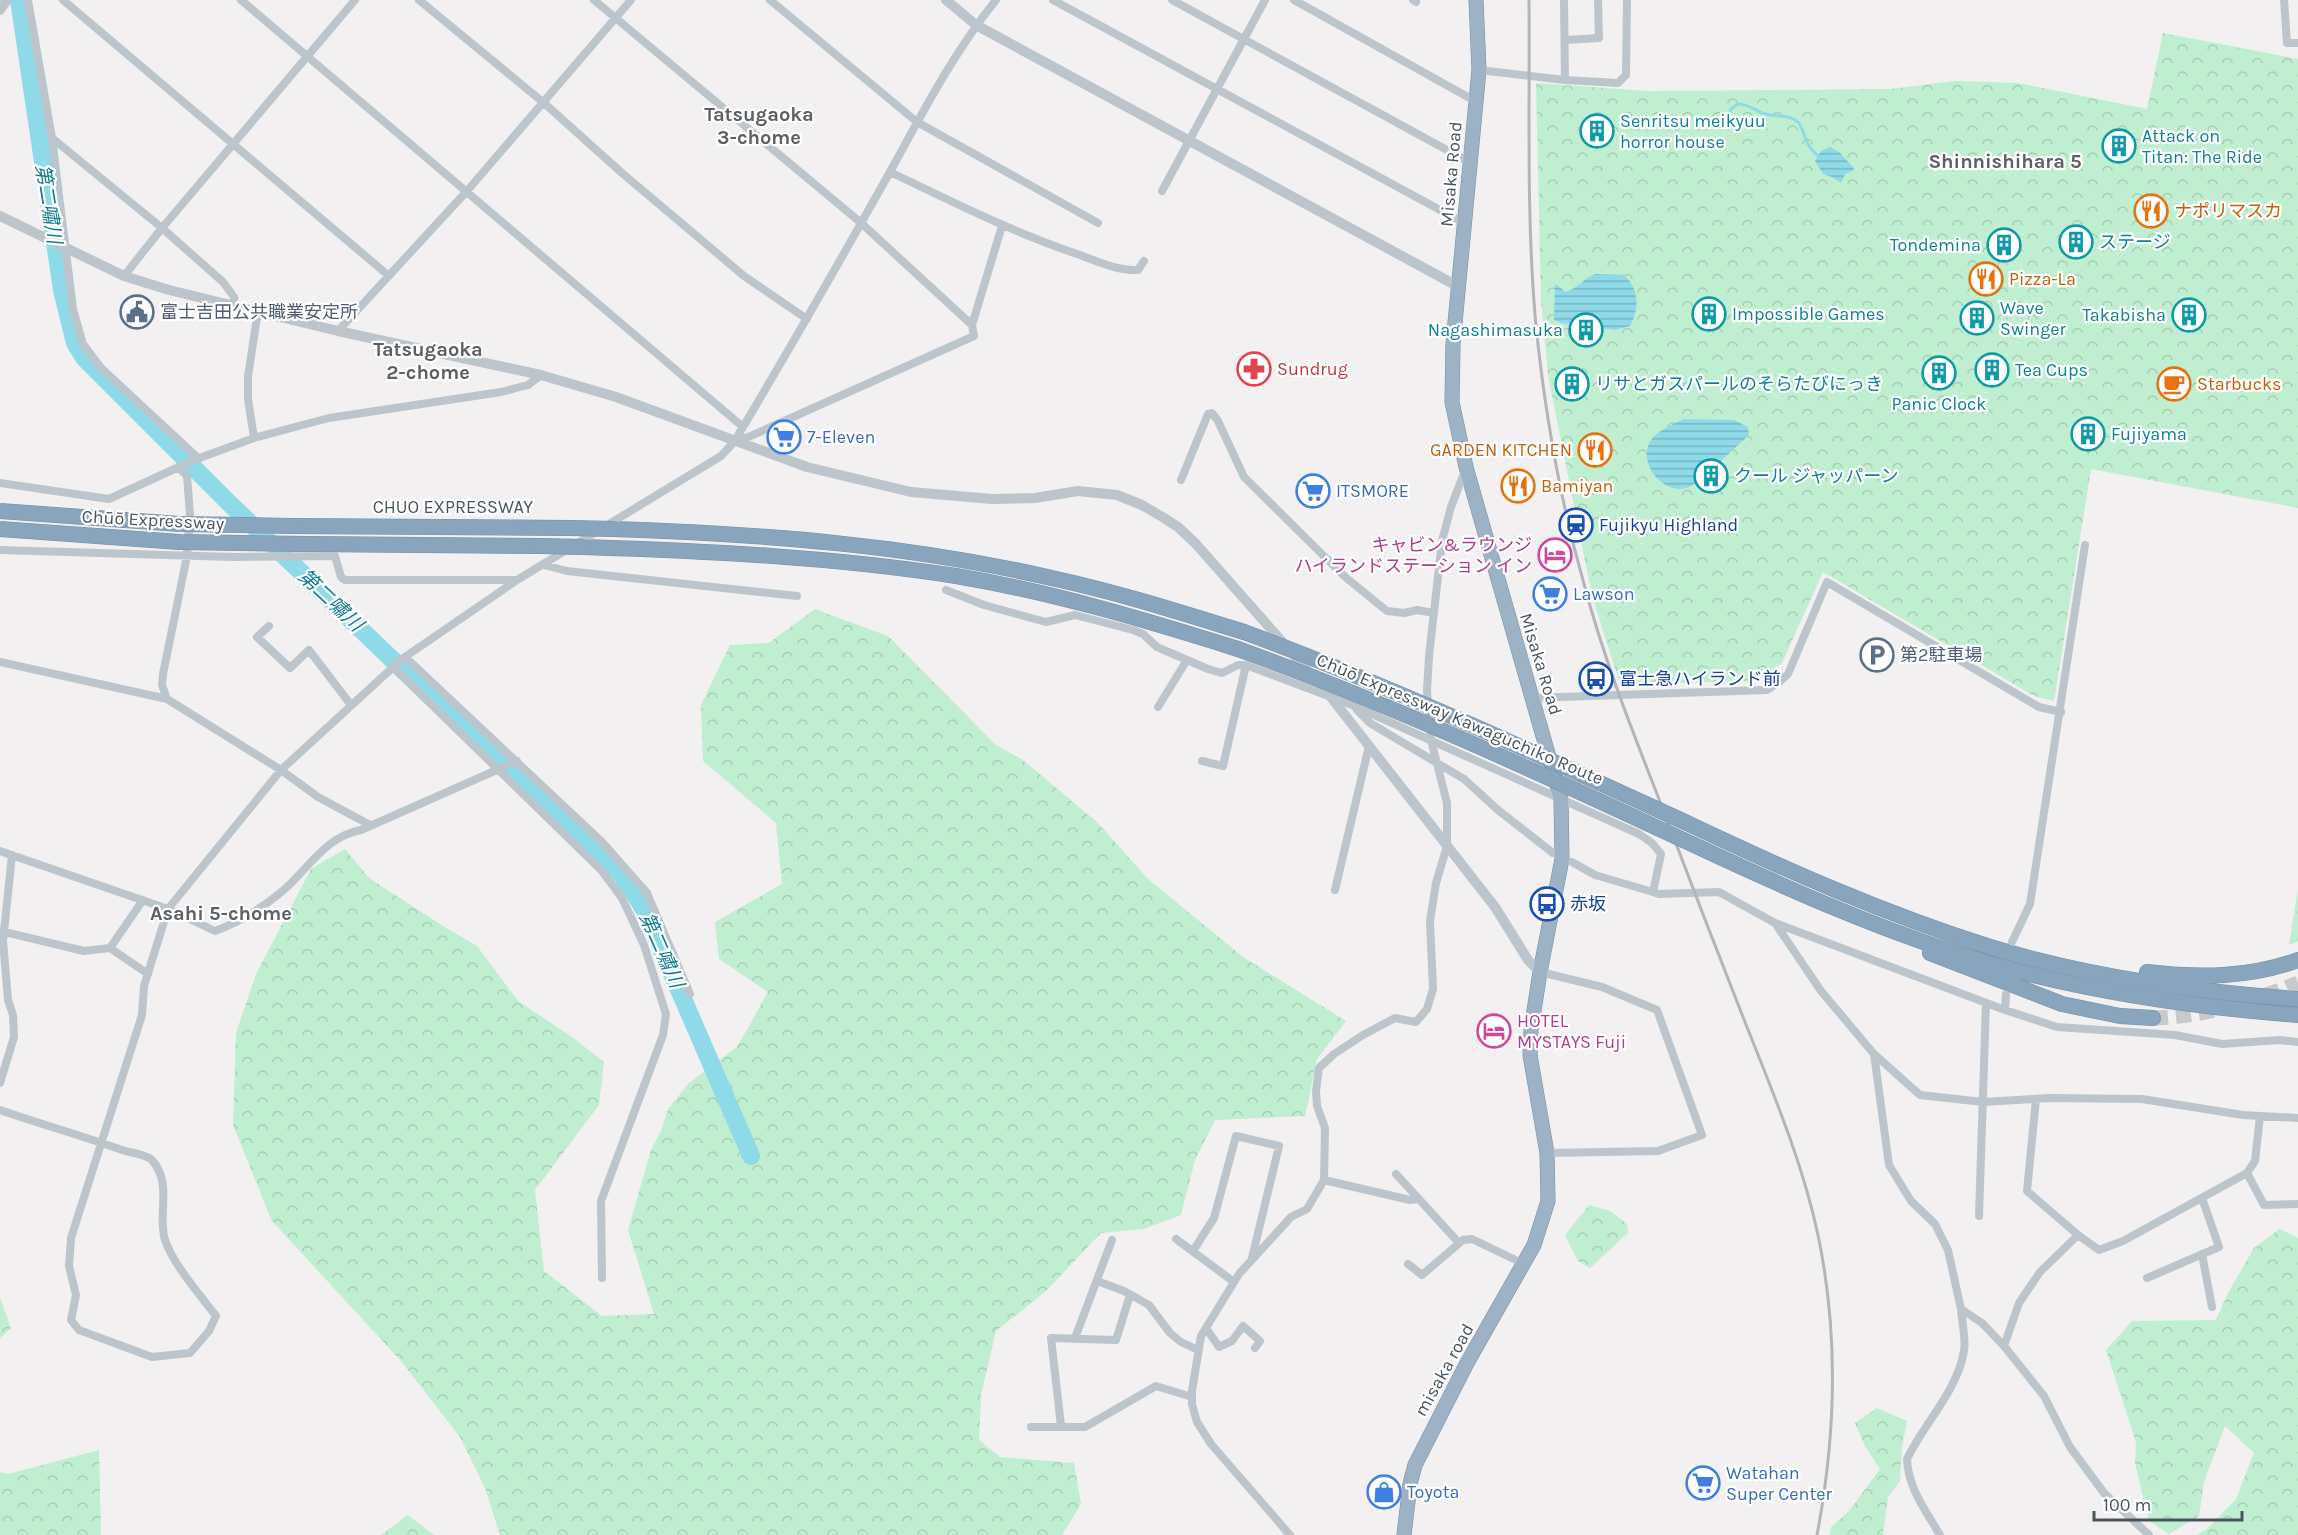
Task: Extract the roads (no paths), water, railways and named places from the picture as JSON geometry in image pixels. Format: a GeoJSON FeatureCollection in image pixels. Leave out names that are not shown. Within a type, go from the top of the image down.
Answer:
{"type":"FeatureCollection","features":[{"type":"Feature","properties":{"kind":"highway","name":"Misaka Road"},"geometry":{"type":"LineString","coordinates":[[1476,0],[1479,70],[1453,344],[1452,402],[1466,467],[1561,798],[1562,859],[1540,972],[1531,1030],[1530,1055],[1546,1153],[1548,1201],[1534,1245],[1522,1263]]}},
{"type":"Feature","properties":{"kind":"highway","name":"Chūō Expressway"},"geometry":{"type":"LineString","coordinates":[[0,511],[180,524],[292,526]]}},
{"type":"Feature","properties":{"kind":"highway","name":"CHUO EXPRESSWAY"},"geometry":{"type":"LineString","coordinates":[[292,526],[614,529]]}},
{"type":"Feature","properties":{"kind":"highway","name":"Chūō Expressway"},"geometry":{"type":"LineString","coordinates":[[0,529],[179,542],[305,544]]}},
{"type":"Feature","properties":{"kind":"highway","name":"Chūō Expressway Kawaguchiko Route"},"geometry":{"type":"LineString","coordinates":[[614,529],[717,532],[913,552],[1056,578],[1112,592],[1244,632],[1334,665],[1422,702],[1816,883],[1878,908],[1990,947],[2085,970],[2160,984],[2244,995],[2298,999]]}},
{"type":"Feature","properties":{"kind":"highway","name":"CHUO EXPRESSWAY"},"geometry":{"type":"LineString","coordinates":[[305,544],[584,547]]}},
{"type":"Feature","properties":{"kind":"highway","name":"Chūō Expressway Kawaguchiko Route"},"geometry":{"type":"LineString","coordinates":[[584,547],[695,550],[821,559],[958,577],[1107,610],[1238,649],[1328,681],[1423,721],[1753,872],[1869,921],[1986,962],[2036,976],[2188,1004],[2298,1015]]}},
{"type":"Feature","properties":{"kind":"highway"},"geometry":{"type":"LineString","coordinates":[[1753,872],[1794,896],[1839,917],[2032,994],[2089,1011],[2153,1018]]}},
{"type":"Feature","properties":{"kind":"highway"},"geometry":{"type":"LineString","coordinates":[[1990,947],[2117,968],[2199,976],[2259,971],[2298,960]]}},
{"type":"Feature","properties":{"kind":"highway","name":"misaka road"},"geometry":{"type":"LineString","coordinates":[[1404,1535],[1410,1484],[1422,1449],[1522,1263]]}},
{"type":"Feature","properties":{"kind":"street"},"geometry":{"type":"LineString","coordinates":[[0,10],[7,0]]}},
{"type":"Feature","properties":{"kind":"street"},"geometry":{"type":"LineString","coordinates":[[28,0],[52,138],[61,246],[73,309],[83,344],[101,368],[196,459]]}},
{"type":"Feature","properties":{"kind":"street"},"geometry":{"type":"LineString","coordinates":[[63,0],[389,276]]}},
{"type":"Feature","properties":{"kind":"street"},"geometry":{"type":"LineString","coordinates":[[241,0],[743,427]]}},
{"type":"Feature","properties":{"kind":"street"},"geometry":{"type":"LineString","coordinates":[[124,276],[355,0]]}},
{"type":"Feature","properties":{"kind":"street"},"geometry":{"type":"LineString","coordinates":[[419,0],[544,103],[622,173],[744,276],[807,319]]}},
{"type":"Feature","properties":{"kind":"street"},"geometry":{"type":"LineString","coordinates":[[594,0],[860,222],[972,326]]}},
{"type":"Feature","properties":{"kind":"street"},"geometry":{"type":"LineString","coordinates":[[338,331],[467,191],[631,0]]}},
{"type":"Feature","properties":{"kind":"street"},"geometry":{"type":"LineString","coordinates":[[770,0],[917,122],[1098,223]]}},
{"type":"Feature","properties":{"kind":"street"},"geometry":{"type":"LineString","coordinates":[[946,0],[976,25],[1459,287]]}},
{"type":"Feature","properties":{"kind":"street"},"geometry":{"type":"LineString","coordinates":[[0,1110],[102,1143],[150,1158],[158,1168],[165,1191],[163,1215],[165,1239],[187,1279],[216,1316],[209,1331],[190,1353],[152,1357],[79,1330],[71,1320],[76,1295],[69,1266],[71,1238],[102,1143],[142,1015],[144,986],[168,909],[281,770],[393,667],[517,580],[721,456],[734,442],[807,319],[917,122],[976,25],[996,0]]}},
{"type":"Feature","properties":{"kind":"street"},"geometry":{"type":"LineString","coordinates":[[1053,0],[1464,223]]}},
{"type":"Feature","properties":{"kind":"street"},"geometry":{"type":"LineString","coordinates":[[1172,0],[1469,162]]}},
{"type":"Feature","properties":{"kind":"street"},"geometry":{"type":"LineString","coordinates":[[1162,191],[1265,0]]}},
{"type":"Feature","properties":{"kind":"street"},"geometry":{"type":"LineString","coordinates":[[1294,0],[1475,100]]}},
{"type":"Feature","properties":{"kind":"street"},"geometry":{"type":"LineString","coordinates":[[1564,0],[1565,80]]}},
{"type":"Feature","properties":{"kind":"street"},"geometry":{"type":"LineString","coordinates":[[1565,40],[1599,38],[1598,0]]}},
{"type":"Feature","properties":{"kind":"street"},"geometry":{"type":"LineString","coordinates":[[1479,70],[1565,80],[1618,83],[1626,75],[1627,0]]}},
{"type":"Feature","properties":{"kind":"street"},"geometry":{"type":"LineString","coordinates":[[2284,0],[2287,43],[2298,43]]}},
{"type":"Feature","properties":{"kind":"street"},"geometry":{"type":"LineString","coordinates":[[52,138],[162,228],[229,288],[234,297],[234,306]]}},
{"type":"Feature","properties":{"kind":"street"},"geometry":{"type":"LineString","coordinates":[[890,172],[1038,241],[1120,269],[1138,270],[1144,261]]}},
{"type":"Feature","properties":{"kind":"street"},"geometry":{"type":"LineString","coordinates":[[0,216],[124,276],[169,290],[338,331],[541,375],[616,397],[807,467],[911,492],[992,499],[1035,498],[1078,491],[1097,492],[1117,495],[1142,505],[1178,527],[1196,544],[1330,696],[1495,907],[1528,960],[1540,972],[1602,987],[1657,1010],[1702,1135],[1658,1151],[1546,1153]]}},
{"type":"Feature","properties":{"kind":"street"},"geometry":{"type":"LineString","coordinates":[[734,442],[974,336],[972,326],[1002,226]]}},
{"type":"Feature","properties":{"kind":"street"},"geometry":{"type":"LineString","coordinates":[[254,438],[248,399],[248,376],[258,312]]}},
{"type":"Feature","properties":{"kind":"street"},"geometry":{"type":"LineString","coordinates":[[0,483],[109,499],[196,459],[254,438],[329,418],[501,392],[528,384],[541,375]]}},
{"type":"Feature","properties":{"kind":"street"},"geometry":{"type":"LineString","coordinates":[[1181,480],[1208,414],[1212,413],[1244,477],[1344,576],[1387,611],[1404,613],[1417,610],[1434,613]]}},
{"type":"Feature","properties":{"kind":"street"},"geometry":{"type":"LineString","coordinates":[[167,699],[162,686],[163,674],[187,556],[190,514],[187,476],[181,466]]}},
{"type":"Feature","properties":{"kind":"street"},"geometry":{"type":"LineString","coordinates":[[1290,1535],[1211,1444],[1197,1422],[1192,1396],[1198,1350],[1201,1336],[1234,1282],[1291,1217],[1307,1209],[1324,1180],[1325,1128],[1317,1106],[1316,1091],[1319,1068],[1334,1054],[1363,1035],[1395,1018],[1416,1022],[1427,1009],[1433,989],[1430,921],[1436,883],[1446,846],[1447,803],[1431,740],[1427,691],[1442,541],[1451,507],[1466,467]]}},
{"type":"Feature","properties":{"kind":"street"},"geometry":{"type":"LineString","coordinates":[[2012,942],[2030,904],[2085,545]]}},
{"type":"Feature","properties":{"kind":"street"},"geometry":{"type":"LineString","coordinates":[[0,550],[187,556],[334,556],[341,577],[345,580],[517,580]]}},
{"type":"Feature","properties":{"kind":"street"},"geometry":{"type":"LineString","coordinates":[[544,564],[567,571],[797,596]]}},
{"type":"Feature","properties":{"kind":"street"},"geometry":{"type":"LineString","coordinates":[[1532,698],[1767,690],[1788,674],[1827,582],[2039,707],[2061,712]]}},
{"type":"Feature","properties":{"kind":"street"},"geometry":{"type":"LineString","coordinates":[[946,590],[984,605],[1046,622],[1075,615],[1133,630],[1143,634],[1157,647],[1222,673],[1238,665],[1246,665],[1352,705],[1639,834],[1652,843],[1661,854],[1653,892]]}},
{"type":"Feature","properties":{"kind":"street"},"geometry":{"type":"LineString","coordinates":[[269,626],[257,637],[290,668],[309,650],[351,705]]}},
{"type":"Feature","properties":{"kind":"street"},"geometry":{"type":"LineString","coordinates":[[404,658],[602,842],[637,879],[647,893],[690,994]]}},
{"type":"Feature","properties":{"kind":"street"},"geometry":{"type":"LineString","coordinates":[[1158,707],[1187,660]]}},
{"type":"Feature","properties":{"kind":"street"},"geometry":{"type":"LineString","coordinates":[[0,662],[167,699],[281,770],[318,797],[370,825]]}},
{"type":"Feature","properties":{"kind":"street"},"geometry":{"type":"LineString","coordinates":[[1202,761],[1223,766],[1246,665]]}},
{"type":"Feature","properties":{"kind":"street"},"geometry":{"type":"LineString","coordinates":[[393,667],[602,871],[622,898],[644,945],[666,1014],[663,1035],[601,1201],[602,1278]]}},
{"type":"Feature","properties":{"kind":"street"},"geometry":{"type":"LineString","coordinates":[[1352,705],[1370,723],[1464,779],[1498,810],[1553,853]]}},
{"type":"Feature","properties":{"kind":"street"},"geometry":{"type":"LineString","coordinates":[[1335,890],[1369,746]]}},
{"type":"Feature","properties":{"kind":"street"},"geometry":{"type":"LineString","coordinates":[[0,851],[168,909],[215,931],[234,924],[278,894],[303,868],[339,837],[514,762]]}},
{"type":"Feature","properties":{"kind":"street"},"geometry":{"type":"LineString","coordinates":[[0,1083],[14,1037],[2,931],[12,855]]}},
{"type":"Feature","properties":{"kind":"street"},"geometry":{"type":"LineString","coordinates":[[1572,862],[1595,875],[1659,894],[1719,892],[1775,923],[1986,1003],[2057,1027],[2175,1035],[2222,1044],[2280,1040],[2298,1042]]}},
{"type":"Feature","properties":{"kind":"street"},"geometry":{"type":"LineString","coordinates":[[110,948],[143,900]]}},
{"type":"Feature","properties":{"kind":"street"},"geometry":{"type":"LineString","coordinates":[[1775,923],[1821,991],[1874,1054],[1920,1095],[1983,1102],[2036,1099],[2142,1099],[2243,1115],[2298,1118]]}},
{"type":"Feature","properties":{"kind":"street"},"geometry":{"type":"LineString","coordinates":[[2,931],[84,951],[110,948],[148,974]]}},
{"type":"Feature","properties":{"kind":"street"},"geometry":{"type":"LineString","coordinates":[[2005,1010],[2006,994]]}},
{"type":"Feature","properties":{"kind":"street"},"geometry":{"type":"LineString","coordinates":[[1979,1216],[1986,1003]]}},
{"type":"Feature","properties":{"kind":"street"},"geometry":{"type":"LineString","coordinates":[[1874,1054],[1889,1165],[1911,1201],[1935,1224],[1948,1250],[1961,1309],[1965,1349],[1961,1364],[1951,1386],[1907,1459],[1912,1486],[1940,1535]]}},
{"type":"Feature","properties":{"kind":"street"},"geometry":{"type":"LineString","coordinates":[[2036,1099],[2027,1191],[2099,1250],[2123,1242],[2247,1173],[2255,1161],[2260,1116]]}},
{"type":"Feature","properties":{"kind":"street"},"geometry":{"type":"LineString","coordinates":[[1193,1251],[1214,1218],[1236,1136],[1279,1146],[1251,1261]]}},
{"type":"Feature","properties":{"kind":"street"},"geometry":{"type":"LineString","coordinates":[[2247,1173],[2264,1205],[2298,1204]]}},
{"type":"Feature","properties":{"kind":"street"},"geometry":{"type":"LineString","coordinates":[[1396,1174],[1460,1243]]}},
{"type":"Feature","properties":{"kind":"street"},"geometry":{"type":"LineString","coordinates":[[1324,1180],[1410,1200],[1419,1199]]}},
{"type":"Feature","properties":{"kind":"street"},"geometry":{"type":"LineString","coordinates":[[2147,1278],[2219,1247],[2202,1198]]}},
{"type":"Feature","properties":{"kind":"street"},"geometry":{"type":"LineString","coordinates":[[2004,1346],[2019,1303],[2040,1272],[2078,1235]]}},
{"type":"Feature","properties":{"kind":"street"},"geometry":{"type":"LineString","coordinates":[[1176,1239],[1234,1282]]}},
{"type":"Feature","properties":{"kind":"street"},"geometry":{"type":"LineString","coordinates":[[1408,1264],[1422,1275],[1463,1240],[1472,1239],[1522,1263]]}},
{"type":"Feature","properties":{"kind":"street"},"geometry":{"type":"LineString","coordinates":[[1075,1338],[1112,1240]]}},
{"type":"Feature","properties":{"kind":"street"},"geometry":{"type":"LineString","coordinates":[[2202,1254],[2212,1307]]}},
{"type":"Feature","properties":{"kind":"street"},"geometry":{"type":"LineString","coordinates":[[1097,1281],[1130,1294],[1149,1305],[1160,1322],[1181,1342],[1198,1350]]}},
{"type":"Feature","properties":{"kind":"street"},"geometry":{"type":"LineString","coordinates":[[1061,1426],[1051,1338],[1116,1340],[1130,1294]]}},
{"type":"Feature","properties":{"kind":"street"},"geometry":{"type":"LineString","coordinates":[[1961,1309],[1982,1323],[2004,1346],[2044,1396],[2070,1447],[2104,1493],[2149,1535]]}},
{"type":"Feature","properties":{"kind":"street"},"geometry":{"type":"LineString","coordinates":[[1206,1328],[1219,1347],[1232,1341],[1243,1326],[1260,1341],[1255,1348]]}},
{"type":"Feature","properties":{"kind":"street"},"geometry":{"type":"LineString","coordinates":[[1031,1427],[1084,1427],[1156,1386],[1192,1396]]}},
{"type":"Feature","properties":{"kind":"water"},"geometry":{"type":"Polygon","coordinates":[[[1830,147],[1839,152],[1854,168],[1853,171],[1845,174],[1841,183],[1823,174],[1815,161],[1821,151],[1830,147]]]}},
{"type":"Feature","properties":{"kind":"water"},"geometry":{"type":"Polygon","coordinates":[[[1595,274],[1624,275],[1629,280],[1636,299],[1635,312],[1630,326],[1615,330],[1561,323],[1554,320],[1555,284],[1566,292],[1595,274]]]}},
{"type":"Feature","properties":{"kind":"water"},"geometry":{"type":"Polygon","coordinates":[[[1684,419],[1734,420],[1748,427],[1749,435],[1701,479],[1689,487],[1680,489],[1663,483],[1656,477],[1647,460],[1647,451],[1656,434],[1684,419]]]}},
{"type":"Feature","properties":{"kind":"waterway","name":"第二嘯川"},"geometry":{"type":"LineString","coordinates":[[19,0],[62,290],[75,343],[85,359],[226,500],[475,739],[507,762],[620,873],[645,911],[751,1156]]}},
{"type":"Feature","properties":{"kind":"waterway"},"geometry":{"type":"LineString","coordinates":[[1727,119],[1731,109],[1738,104],[1746,105],[1765,114],[1791,118],[1798,122],[1809,146],[1817,155]]}},
{"type":"Feature","properties":{"kind":"tunnel"},"geometry":{"type":"LineString","coordinates":[[2153,1018],[2190,1015],[2227,1007],[2298,983]]}},
{"type":"Feature","properties":{"kind":"railway"},"geometry":{"type":"LineString","coordinates":[[1529,0],[1530,204],[1533,285],[1540,359],[1554,456],[1575,552],[1608,664],[1785,1124],[1818,1235],[1829,1310],[1832,1385],[1828,1460],[1817,1535]]}},
{"type":"Feature","properties":{"kind":"place","name":"Senritsu meikyuu horror house"},"geometry":{"type":"Point","coordinates":[1597,131]}},
{"type":"Feature","properties":{"kind":"place","name":"Attack on Titan: The Ride"},"geometry":{"type":"Point","coordinates":[2119,146]}},
{"type":"Feature","properties":{"kind":"place","name":"ナポリマスカ"},"geometry":{"type":"Point","coordinates":[2151,211]}},
{"type":"Feature","properties":{"kind":"place","name":"ステージ"},"geometry":{"type":"Point","coordinates":[2076,242]}},
{"type":"Feature","properties":{"kind":"place","name":"Tondemina"},"geometry":{"type":"Point","coordinates":[2004,245]}},
{"type":"Feature","properties":{"kind":"place","name":"Pizza-La"},"geometry":{"type":"Point","coordinates":[1986,279]}},
{"type":"Feature","properties":{"kind":"place","name":"富士吉田公共職業安定所"},"geometry":{"type":"Point","coordinates":[137,312]}},
{"type":"Feature","properties":{"kind":"place","name":"Impossible Games"},"geometry":{"type":"Point","coordinates":[1709,314]}},
{"type":"Feature","properties":{"kind":"place","name":"Takabisha"},"geometry":{"type":"Point","coordinates":[2189,315]}},
{"type":"Feature","properties":{"kind":"place","name":"Wave Swinger"},"geometry":{"type":"Point","coordinates":[1977,318]}},
{"type":"Feature","properties":{"kind":"place","name":"Nagashimasuka"},"geometry":{"type":"Point","coordinates":[1586,330]}},
{"type":"Feature","properties":{"kind":"place","name":"Sundrug"},"geometry":{"type":"Point","coordinates":[1254,369]}},
{"type":"Feature","properties":{"kind":"place","name":"Tea Cups"},"geometry":{"type":"Point","coordinates":[1992,370]}},
{"type":"Feature","properties":{"kind":"place","name":"Panic Clock"},"geometry":{"type":"Point","coordinates":[1939,373]}},
{"type":"Feature","properties":{"kind":"place","name":"リサとガスパールのそらたびにっき"},"geometry":{"type":"Point","coordinates":[1572,384]}},
{"type":"Feature","properties":{"kind":"place","name":"Starbucks"},"geometry":{"type":"Point","coordinates":[2174,384]}},
{"type":"Feature","properties":{"kind":"place","name":"Fujiyama"},"geometry":{"type":"Point","coordinates":[2088,434]}},
{"type":"Feature","properties":{"kind":"place","name":"7-Eleven"},"geometry":{"type":"Point","coordinates":[784,437]}},
{"type":"Feature","properties":{"kind":"place","name":"GARDEN KITCHEN"},"geometry":{"type":"Point","coordinates":[1595,450]}},
{"type":"Feature","properties":{"kind":"place","name":"クール ジャッパーン"},"geometry":{"type":"Point","coordinates":[1711,476]}},
{"type":"Feature","properties":{"kind":"place","name":"Bamiyan"},"geometry":{"type":"Point","coordinates":[1518,486]}},
{"type":"Feature","properties":{"kind":"place","name":"ITSMORE"},"geometry":{"type":"Point","coordinates":[1313,491]}},
{"type":"Feature","properties":{"kind":"place","name":"Fujikyu Highland"},"geometry":{"type":"Point","coordinates":[1576,525]}},
{"type":"Feature","properties":{"kind":"place","name":"キャビン&ラウンジ ハイランドステーション イン"},"geometry":{"type":"Point","coordinates":[1555,555]}},
{"type":"Feature","properties":{"kind":"place","name":"Lawson"},"geometry":{"type":"Point","coordinates":[1550,594]}},
{"type":"Feature","properties":{"kind":"place","name":"第2駐車場"},"geometry":{"type":"Point","coordinates":[1877,655]}},
{"type":"Feature","properties":{"kind":"place","name":"富士急ハイランド前"},"geometry":{"type":"Point","coordinates":[1596,679]}},
{"type":"Feature","properties":{"kind":"place","name":"赤坂"},"geometry":{"type":"Point","coordinates":[1547,904]}},
{"type":"Feature","properties":{"kind":"place","name":"HOTEL MYSTAYS Fuji"},"geometry":{"type":"Point","coordinates":[1494,1031]}},
{"type":"Feature","properties":{"kind":"place","name":"Watahan Super Center"},"geometry":{"type":"Point","coordinates":[1703,1483]}},
{"type":"Feature","properties":{"kind":"place","name":"Toyota"},"geometry":{"type":"Point","coordinates":[1384,1492]}},
{"type":"Feature","properties":{"kind":"district","name":"Tatsugaoka 3-chome"},"geometry":{"type":"Point","coordinates":[759,126]}},
{"type":"Feature","properties":{"kind":"district","name":"Shinnishihara 5"},"geometry":{"type":"Point","coordinates":[2005,161]}},
{"type":"Feature","properties":{"kind":"district","name":"Tatsugaoka 2-chome"},"geometry":{"type":"Point","coordinates":[428,360]}},
{"type":"Feature","properties":{"kind":"district","name":"Asahi 5-chome"},"geometry":{"type":"Point","coordinates":[221,913]}}]}
